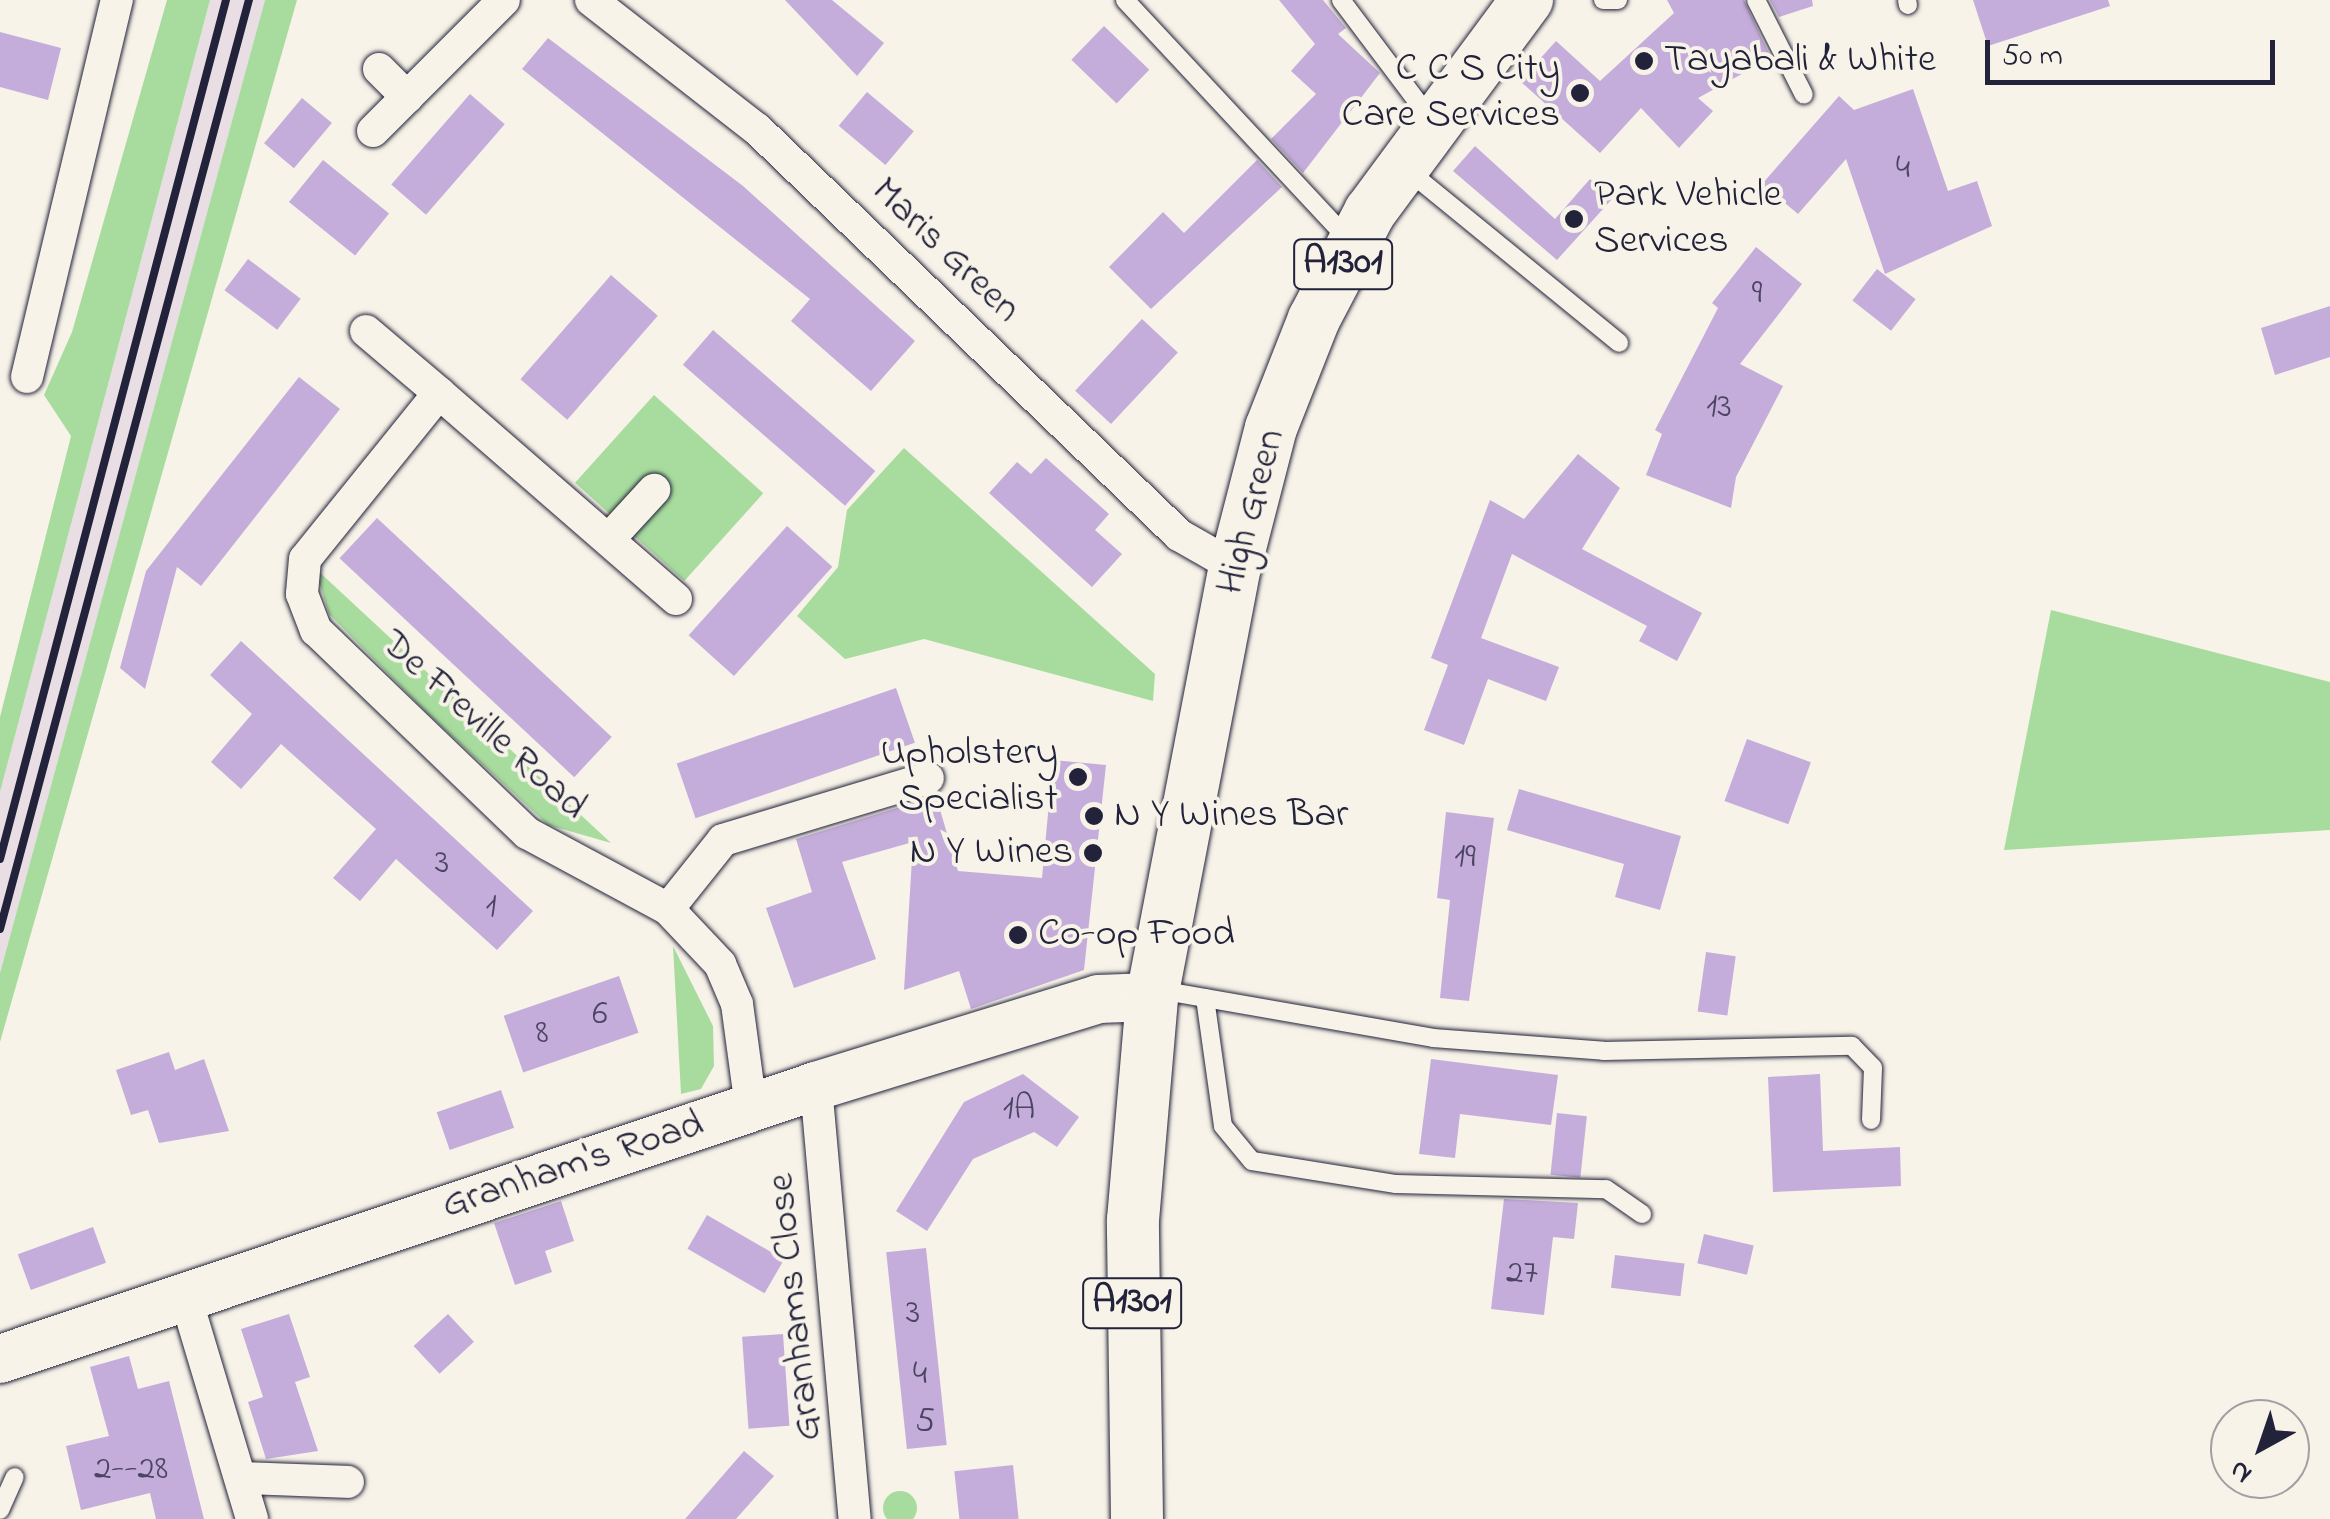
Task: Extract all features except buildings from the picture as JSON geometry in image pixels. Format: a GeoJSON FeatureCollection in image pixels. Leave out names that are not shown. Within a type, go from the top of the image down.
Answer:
{"type":"FeatureCollection","features":[{"type":"Feature","properties":{"kind":"main road","name":"High Green"},"geometry":{"type":"LineString","coordinates":[[1137,1519],[1133,1220],[1153,993],[1234,567],[1272,428],[1353,244],[1403,167],[1527,0]]}},
{"type":"Feature","properties":{"kind":"street"},"geometry":{"type":"LineString","coordinates":[[27,377],[117,0]]}},
{"type":"Feature","properties":{"kind":"street"},"geometry":{"type":"LineString","coordinates":[[373,131],[504,0]]}},
{"type":"Feature","properties":{"kind":"street","name":"Maris Green"},"geometry":{"type":"LineString","coordinates":[[591,0],[757,129],[1179,534],[1234,567]]}},
{"type":"Feature","properties":{"kind":"street"},"geometry":{"type":"LineString","coordinates":[[380,69],[408,97]]}},
{"type":"Feature","properties":{"kind":"street"},"geometry":{"type":"LineString","coordinates":[[366,331],[676,600]]}},
{"type":"Feature","properties":{"kind":"street","name":"De Freville Road"},"geometry":{"type":"LineString","coordinates":[[439,394],[306,559],[302,594],[316,630],[527,833],[668,910],[720,964],[732,990],[751,1107]]}},
{"type":"Feature","properties":{"kind":"street"},"geometry":{"type":"LineString","coordinates":[[609,539],[654,490]]}},
{"type":"Feature","properties":{"kind":"street"},"geometry":{"type":"LineString","coordinates":[[668,910],[722,840],[928,778]]}},
{"type":"Feature","properties":{"kind":"street","name":"Granham's Road"},"geometry":{"type":"LineString","coordinates":[[0,1359],[184,1292],[816,1086],[1098,999],[1153,993]]}},
{"type":"Feature","properties":{"kind":"street","name":"Granhams Close"},"geometry":{"type":"LineString","coordinates":[[816,1086],[855,1519]]}},
{"type":"Feature","properties":{"kind":"street"},"geometry":{"type":"LineString","coordinates":[[184,1292],[244,1478],[252,1519]]}},
{"type":"Feature","properties":{"kind":"street"},"geometry":{"type":"LineString","coordinates":[[244,1478],[348,1482]]}},
{"type":"Feature","properties":{"kind":"lane"},"geometry":{"type":"LineString","coordinates":[[1125,0],[1353,244]]}},
{"type":"Feature","properties":{"kind":"lane"},"geometry":{"type":"LineString","coordinates":[[1341,0],[1435,124]]}},
{"type":"Feature","properties":{"kind":"lane"},"geometry":{"type":"LineString","coordinates":[[1602,0],[1618,0]]}},
{"type":"Feature","properties":{"kind":"lane"},"geometry":{"type":"LineString","coordinates":[[1756,0],[1804,96]]}},
{"type":"Feature","properties":{"kind":"lane"},"geometry":{"type":"LineString","coordinates":[[1403,167],[1619,343]]}},
{"type":"Feature","properties":{"kind":"lane"},"geometry":{"type":"LineString","coordinates":[[1153,993],[1205,998],[1433,1038],[1604,1051],[1852,1046],[1872,1068],[1871,1120]]}},
{"type":"Feature","properties":{"kind":"lane"},"geometry":{"type":"LineString","coordinates":[[1205,998],[1224,1126],[1252,1160],[1396,1184],[1606,1190],[1642,1214]]}},
{"type":"Feature","properties":{"kind":"lane"},"geometry":{"type":"LineString","coordinates":[[0,1510],[14,1477]]}},
{"type":"Feature","properties":{"kind":"shaded area"},"geometry":{"type":"Polygon","coordinates":[[[210,0],[265,0],[0,973],[0,792],[210,0]]]}},
{"type":"Feature","properties":{"kind":"green space"},"geometry":{"type":"Polygon","coordinates":[[[167,0],[210,0],[0,792],[0,717],[71,436],[44,395],[72,332],[167,0]]]}},
{"type":"Feature","properties":{"kind":"green space"},"geometry":{"type":"Polygon","coordinates":[[[265,0],[297,0],[0,1042],[0,973],[265,0]]]}},
{"type":"Feature","properties":{"kind":"green space"},"geometry":{"type":"Polygon","coordinates":[[[654,395],[763,493],[684,581],[575,483],[654,395]]]}},
{"type":"Feature","properties":{"kind":"green space"},"geometry":{"type":"Polygon","coordinates":[[[904,448],[1155,674],[1153,701],[924,639],[845,659],[797,616],[838,567],[847,510],[904,448]]]}},
{"type":"Feature","properties":{"kind":"green space"},"geometry":{"type":"Polygon","coordinates":[[[315,568],[611,843],[548,825],[428,714],[329,614],[315,568]]]}},
{"type":"Feature","properties":{"kind":"green space"},"geometry":{"type":"Polygon","coordinates":[[[2051,610],[2330,682],[2330,830],[2004,850],[2051,610]]]}},
{"type":"Feature","properties":{"kind":"green space"},"geometry":{"type":"Polygon","coordinates":[[[673,946],[713,1026],[714,1066],[701,1089],[681,1094],[673,946]]]}},
{"type":"Feature","properties":{"kind":"green space"},"geometry":{"type":"Polygon","coordinates":[[[900,1491],[912,1496],[917,1508],[912,1520],[900,1525],[888,1520],[883,1508],[888,1496],[900,1491]]]}},
{"type":"Feature","properties":{"kind":"railway"},"geometry":{"type":"LineString","coordinates":[[0,859],[226,0]]}},
{"type":"Feature","properties":{"kind":"railway"},"geometry":{"type":"LineString","coordinates":[[0,929],[249,0]]}},
{"type":"Feature","properties":{"kind":"place","name":"Tayabali & White"},"geometry":{"type":"Point","coordinates":[1644,61]}},
{"type":"Feature","properties":{"kind":"place","name":"C C S City Care Services"},"geometry":{"type":"Point","coordinates":[1580,93]}},
{"type":"Feature","properties":{"kind":"place","name":"Park Vehicle Services"},"geometry":{"type":"Point","coordinates":[1574,219]}},
{"type":"Feature","properties":{"kind":"place","name":"Upholstery Specialist"},"geometry":{"type":"Point","coordinates":[1078,777]}},
{"type":"Feature","properties":{"kind":"place","name":"N Y Wines Bar"},"geometry":{"type":"Point","coordinates":[1094,816]}},
{"type":"Feature","properties":{"kind":"place","name":"N Y Wines"},"geometry":{"type":"Point","coordinates":[1093,853]}},
{"type":"Feature","properties":{"kind":"place","name":"Co-op Food"},"geometry":{"type":"Point","coordinates":[1018,935]}}]}
